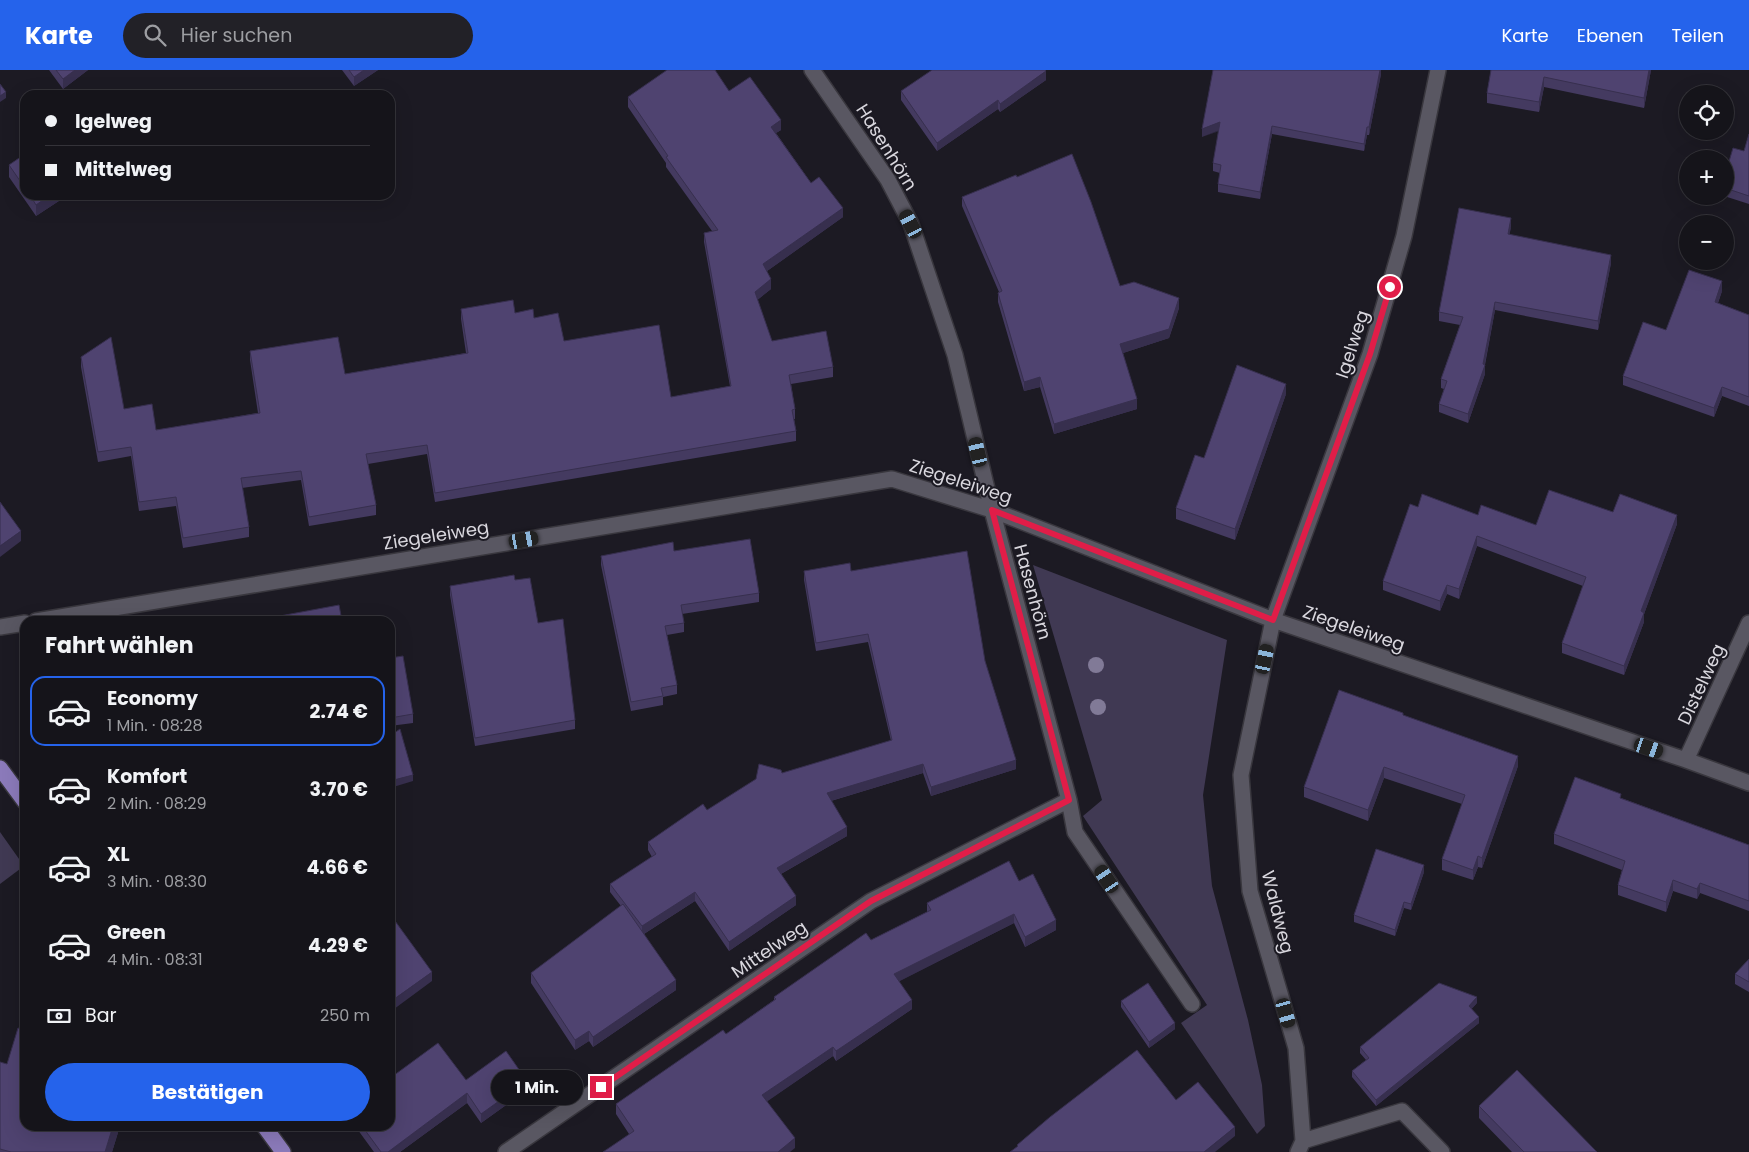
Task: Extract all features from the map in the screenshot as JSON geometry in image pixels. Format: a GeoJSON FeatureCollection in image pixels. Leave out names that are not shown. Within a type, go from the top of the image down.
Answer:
{"type":"FeatureCollection","features":[{"type":"Feature","properties":{"kind":"main road"},"geometry":{"type":"LineString","coordinates":[[0,768],[20,795]]}},
{"type":"Feature","properties":{"kind":"main road"},"geometry":{"type":"LineString","coordinates":[[268,1131],[283,1152]]}},
{"type":"Feature","properties":{"kind":"street","name":"Hasenhörn"},"geometry":{"type":"LineString","coordinates":[[812,70],[888,180],[911,224],[955,355],[992,510],[1069,800],[1075,832],[1192,1004]]}},
{"type":"Feature","properties":{"kind":"street","name":"Igelweg"},"geometry":{"type":"LineString","coordinates":[[1273,620],[1370,354],[1404,236],[1438,70]]}},
{"type":"Feature","properties":{"kind":"street","name":"Ziegeleiweg"},"geometry":{"type":"LineString","coordinates":[[66,616],[892,478],[992,510],[1273,620],[1749,783]]}},
{"type":"Feature","properties":{"kind":"street","name":"Waldweg"},"geometry":{"type":"LineString","coordinates":[[1273,620],[1241,775],[1250,891],[1296,1048],[1300,1146]]}},
{"type":"Feature","properties":{"kind":"street","name":"Distelweg"},"geometry":{"type":"LineString","coordinates":[[1686,760],[1749,623]]}},
{"type":"Feature","properties":{"kind":"street"},"geometry":{"type":"LineString","coordinates":[[0,627],[20,624]]}},
{"type":"Feature","properties":{"kind":"street","name":"Mittelweg"},"geometry":{"type":"LineString","coordinates":[[506,1152],[871,901],[1069,800]]}},
{"type":"Feature","properties":{"kind":"street"},"geometry":{"type":"LineString","coordinates":[[1300,1146],[1402,1111],[1442,1152]]}},
{"type":"Feature","properties":{"kind":"shaded area"},"geometry":{"type":"Polygon","coordinates":[[[1033,565],[1227,640],[1203,795],[1212,886],[1248,1020],[1262,1085],[1265,1126],[1257,1134],[1181,1023],[1207,1005],[1083,816],[1102,800],[1033,565]]]}},
{"type":"Feature","properties":{"kind":"shaded area"},"geometry":{"type":"Polygon","coordinates":[[[0,832],[20,860],[20,869],[0,884],[0,832]]]}},
{"type":"Feature","properties":{"kind":"building"},"geometry":{"type":"Polygon","coordinates":[[[56,70],[75,70],[63,79],[56,70]]]}},
{"type":"Feature","properties":{"kind":"building"},"geometry":{"type":"Polygon","coordinates":[[[349,70],[364,70],[354,77],[349,70]]]}},
{"type":"Feature","properties":{"kind":"building"},"geometry":{"type":"Polygon","coordinates":[[[667,70],[715,70],[729,91],[750,77],[781,120],[771,127],[811,183],[819,177],[843,208],[763,264],[771,279],[755,292],[772,341],[826,331],[833,367],[789,375],[795,409],[792,410],[796,431],[435,493],[427,445],[366,454],[376,505],[309,517],[301,471],[241,478],[249,527],[183,538],[176,497],[139,502],[131,447],[98,452],[81,357],[111,337],[124,409],[152,404],[156,430],[260,413],[250,351],[338,337],[345,374],[468,353],[461,309],[513,300],[515,313],[533,309],[534,318],[558,313],[564,341],[659,325],[671,397],[731,386],[704,233],[718,230],[666,157],[668,156],[628,97],[667,70]]]}},
{"type":"Feature","properties":{"kind":"building"},"geometry":{"type":"Polygon","coordinates":[[[932,70],[1046,71],[1000,104],[998,100],[937,143],[901,91],[932,70]]]}},
{"type":"Feature","properties":{"kind":"building"},"geometry":{"type":"Polygon","coordinates":[[[1213,70],[1380,70],[1364,144],[1272,126],[1260,192],[1218,184],[1221,165],[1213,163],[1220,122],[1202,129],[1213,70]]]}},
{"type":"Feature","properties":{"kind":"building"},"geometry":{"type":"Polygon","coordinates":[[[1491,70],[1649,70],[1644,98],[1544,77],[1539,102],[1487,93],[1491,70]]]}},
{"type":"Feature","properties":{"kind":"building"},"geometry":{"type":"Polygon","coordinates":[[[0,84],[6,92],[0,96],[0,84]]]}},
{"type":"Feature","properties":{"kind":"building"},"geometry":{"type":"Polygon","coordinates":[[[1749,134],[1749,196],[1734,191],[1734,150],[1732,150],[1733,148],[1744,151],[1749,134]]]}},
{"type":"Feature","properties":{"kind":"building"},"geometry":{"type":"Polygon","coordinates":[[[1072,154],[1120,286],[1134,282],[1179,298],[1169,329],[1120,344],[1137,399],[1054,424],[1040,377],[1024,382],[998,293],[1002,291],[962,197],[1072,154]]]}},
{"type":"Feature","properties":{"kind":"building"},"geometry":{"type":"Polygon","coordinates":[[[20,157],[20,181],[9,165],[20,157]]]}},
{"type":"Feature","properties":{"kind":"building"},"geometry":{"type":"Polygon","coordinates":[[[33,200],[43,200],[36,205],[33,200]]]}},
{"type":"Feature","properties":{"kind":"building"},"geometry":{"type":"Polygon","coordinates":[[[1459,208],[1511,218],[1508,234],[1611,255],[1598,321],[1495,302],[1483,364],[1485,365],[1468,414],[1439,404],[1447,381],[1441,379],[1463,317],[1439,312],[1459,208]]]}},
{"type":"Feature","properties":{"kind":"building"},"geometry":{"type":"Polygon","coordinates":[[[1689,270],[1722,281],[1715,302],[1749,315],[1749,397],[1722,387],[1714,408],[1623,376],[1643,322],[1666,330],[1689,270]]]}},
{"type":"Feature","properties":{"kind":"building"},"geometry":{"type":"Polygon","coordinates":[[[1237,365],[1286,384],[1235,529],[1176,508],[1195,455],[1204,458],[1237,365]]]}},
{"type":"Feature","properties":{"kind":"building"},"geometry":{"type":"Polygon","coordinates":[[[1549,490],[1613,512],[1620,494],[1677,515],[1641,611],[1644,613],[1624,666],[1562,643],[1586,577],[1477,536],[1459,589],[1447,585],[1440,601],[1383,581],[1410,504],[1418,507],[1422,494],[1478,515],[1481,505],[1536,525],[1549,490]]]}},
{"type":"Feature","properties":{"kind":"building"},"geometry":{"type":"Polygon","coordinates":[[[0,502],[21,531],[0,546],[0,502]]]}},
{"type":"Feature","properties":{"kind":"building"},"geometry":{"type":"Polygon","coordinates":[[[750,539],[759,593],[681,605],[684,623],[665,626],[677,685],[661,688],[663,696],[631,702],[601,556],[673,542],[674,551],[750,539]]]}},
{"type":"Feature","properties":{"kind":"building"},"geometry":{"type":"Polygon","coordinates":[[[967,551],[985,661],[1016,760],[931,787],[923,764],[827,793],[847,827],[777,868],[796,896],[729,942],[695,892],[642,926],[610,884],[656,854],[648,842],[703,804],[707,810],[756,779],[759,764],[781,770],[782,773],[892,740],[868,634],[816,643],[804,571],[850,563],[851,571],[967,551]]]}},
{"type":"Feature","properties":{"kind":"building"},"geometry":{"type":"Polygon","coordinates":[[[514,575],[515,580],[530,578],[538,623],[563,619],[575,720],[475,738],[450,586],[514,575]]]}},
{"type":"Feature","properties":{"kind":"building"},"geometry":{"type":"Polygon","coordinates":[[[339,605],[341,616],[280,616],[339,605]]]}},
{"type":"Feature","properties":{"kind":"building"},"geometry":{"type":"Polygon","coordinates":[[[403,656],[413,714],[395,717],[395,657],[403,656]]]}},
{"type":"Feature","properties":{"kind":"building"},"geometry":{"type":"Polygon","coordinates":[[[1339,690],[1518,756],[1482,858],[1478,856],[1473,870],[1442,859],[1465,795],[1384,767],[1368,810],[1304,787],[1339,690]]]}},
{"type":"Feature","properties":{"kind":"building"},"geometry":{"type":"Polygon","coordinates":[[[400,729],[413,775],[395,780],[395,732],[400,729]]]}},
{"type":"Feature","properties":{"kind":"building"},"geometry":{"type":"Polygon","coordinates":[[[1575,777],[1621,794],[1620,798],[1749,845],[1749,901],[1700,883],[1697,889],[1673,880],[1666,902],[1618,885],[1625,861],[1554,834],[1575,777]]]}},
{"type":"Feature","properties":{"kind":"building"},"geometry":{"type":"Polygon","coordinates":[[[1376,849],[1424,865],[1411,904],[1404,902],[1395,930],[1354,915],[1376,849]]]}},
{"type":"Feature","properties":{"kind":"building"},"geometry":{"type":"Polygon","coordinates":[[[1009,861],[1019,881],[1033,874],[1056,920],[1025,937],[1014,914],[894,974],[912,1000],[836,1051],[833,1047],[762,1095],[795,1138],[778,1152],[603,1152],[634,1131],[616,1104],[723,1030],[726,1034],[776,999],[774,997],[866,933],[871,940],[931,910],[927,903],[1009,861]]]}},
{"type":"Feature","properties":{"kind":"building"},"geometry":{"type":"Polygon","coordinates":[[[623,904],[676,980],[593,1037],[589,1031],[575,1040],[531,973],[623,904]]]}},
{"type":"Feature","properties":{"kind":"building"},"geometry":{"type":"Polygon","coordinates":[[[395,921],[432,972],[395,998],[395,921]]]}},
{"type":"Feature","properties":{"kind":"building"},"geometry":{"type":"Polygon","coordinates":[[[1749,959],[1749,982],[1735,974],[1749,959]]]}},
{"type":"Feature","properties":{"kind":"building"},"geometry":{"type":"Polygon","coordinates":[[[1148,983],[1175,1023],[1149,1042],[1121,1001],[1148,983]]]}},
{"type":"Feature","properties":{"kind":"building"},"geometry":{"type":"Polygon","coordinates":[[[1439,983],[1477,997],[1469,1006],[1479,1017],[1376,1100],[1352,1071],[1369,1058],[1360,1047],[1439,983]]]}},
{"type":"Feature","properties":{"kind":"building"},"geometry":{"type":"Polygon","coordinates":[[[18,1028],[20,1029],[20,1131],[111,1131],[105,1152],[11,1152],[0,1149],[0,1062],[7,1064],[18,1028]]]}},
{"type":"Feature","properties":{"kind":"building"},"geometry":{"type":"Polygon","coordinates":[[[438,1043],[466,1080],[506,1051],[527,1081],[481,1114],[467,1093],[388,1152],[381,1152],[366,1131],[395,1131],[395,1075],[438,1043]]]}},
{"type":"Feature","properties":{"kind":"building"},"geometry":{"type":"Polygon","coordinates":[[[1137,1050],[1176,1100],[1198,1082],[1235,1127],[1204,1152],[1010,1152],[1050,1117],[1137,1050]]]}},
{"type":"Feature","properties":{"kind":"building"},"geometry":{"type":"Polygon","coordinates":[[[1517,1070],[1597,1152],[1524,1152],[1479,1106],[1517,1070]]]}},
{"type":"Feature","properties":{"kind":"route"},"geometry":{"type":"LineString","coordinates":[[601,1087],[871,901],[1069,800],[992,510],[1273,620],[1370,354],[1390,287]]}}]}
